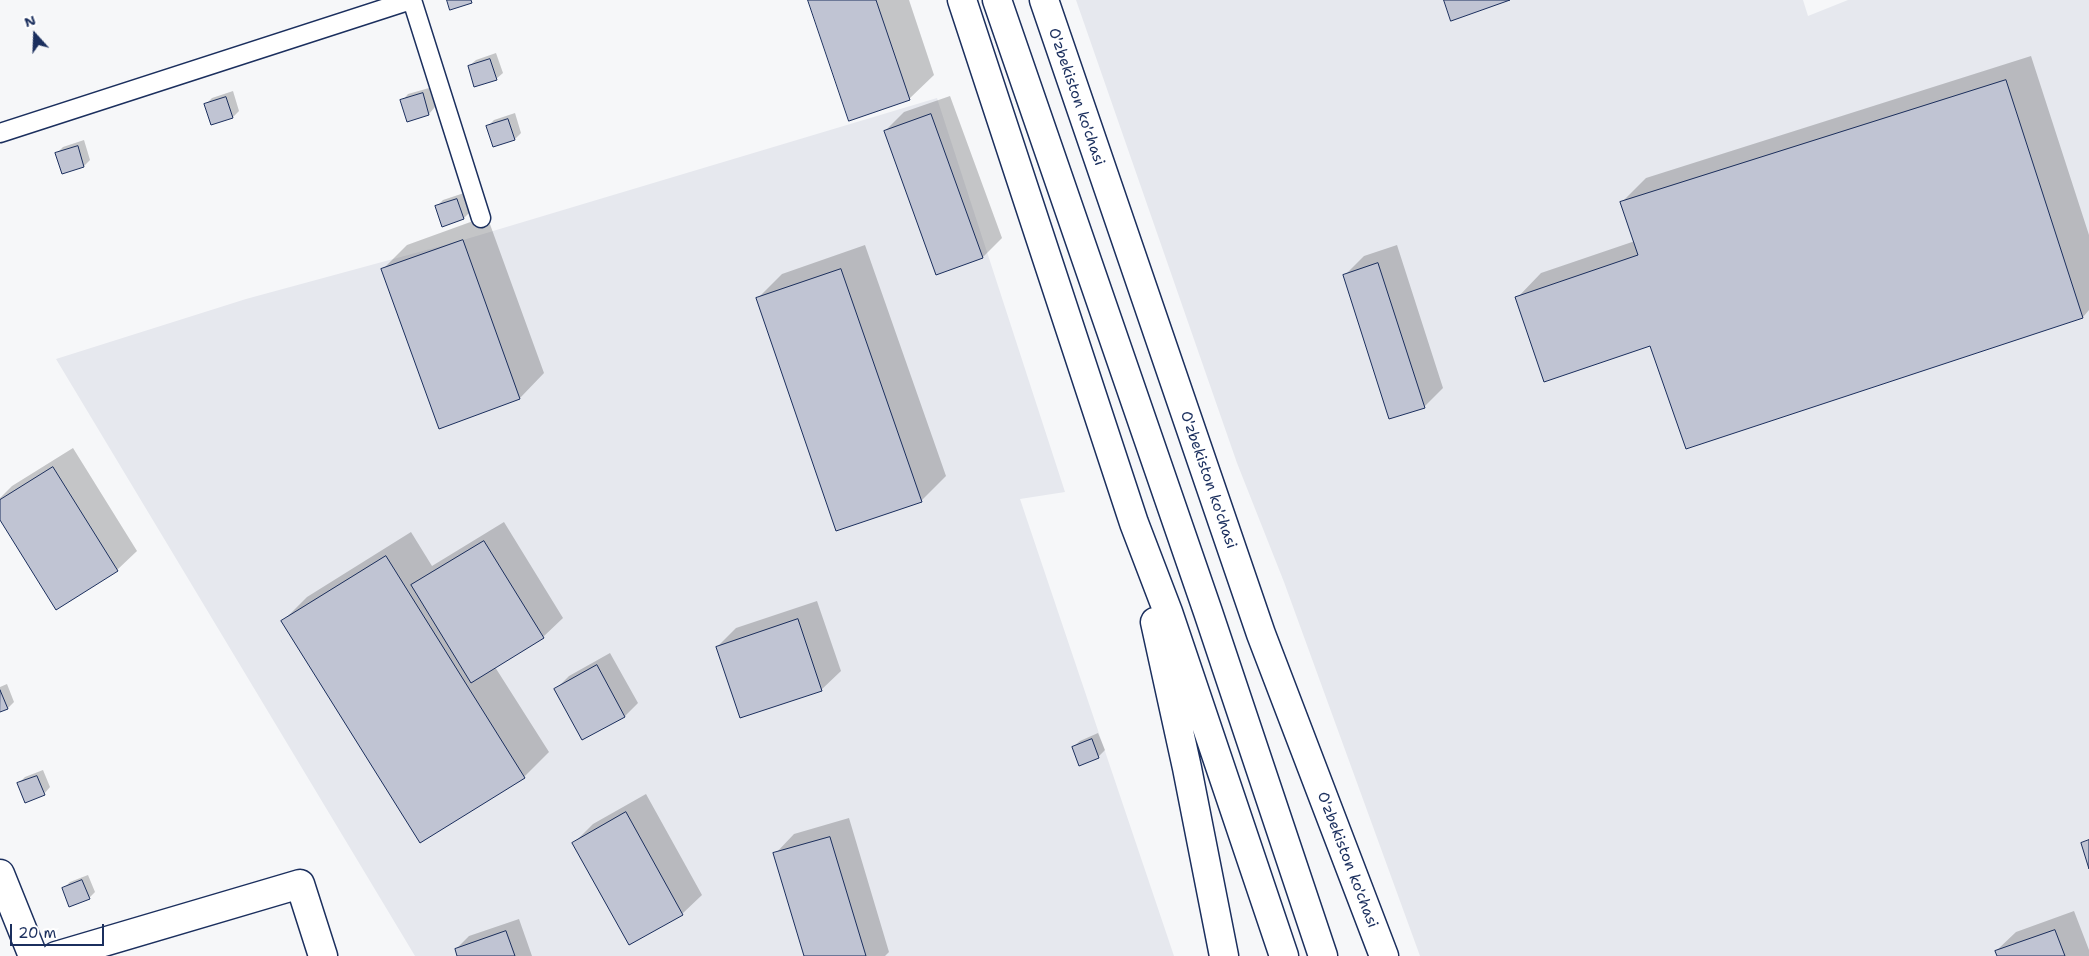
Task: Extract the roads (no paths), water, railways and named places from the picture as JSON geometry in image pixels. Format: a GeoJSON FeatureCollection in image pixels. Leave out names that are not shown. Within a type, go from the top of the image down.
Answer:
{"type":"FeatureCollection","features":[{"type":"Feature","properties":{"kind":"main road"},"geometry":{"type":"LineString","coordinates":[[962,0],[1134,523],[1168,612],[1284,956]]}},
{"type":"Feature","properties":{"kind":"main road"},"geometry":{"type":"LineString","coordinates":[[997,0],[1208,612],[1323,956]]}},
{"type":"Feature","properties":{"kind":"main road","name":"O'zbekiston ko'chasi"},"geometry":{"type":"LineString","coordinates":[[1044,0],[1261,634],[1384,956]]}},
{"type":"Feature","properties":{"kind":"main road"},"geometry":{"type":"LineString","coordinates":[[1134,523],[1187,768],[1224,956]]}},
{"type":"Feature","properties":{"kind":"main road"},"geometry":{"type":"LineString","coordinates":[[1208,612],[1261,634]]}},
{"type":"Feature","properties":{"kind":"main road"},"geometry":{"type":"LineString","coordinates":[[0,874],[33,956]]}},
{"type":"Feature","properties":{"kind":"main road"},"geometry":{"type":"LineString","coordinates":[[56,956],[300,884],[324,956]]}},
{"type":"Feature","properties":{"kind":"lane"},"geometry":{"type":"LineString","coordinates":[[0,132],[411,0],[481,218]]}}]}
